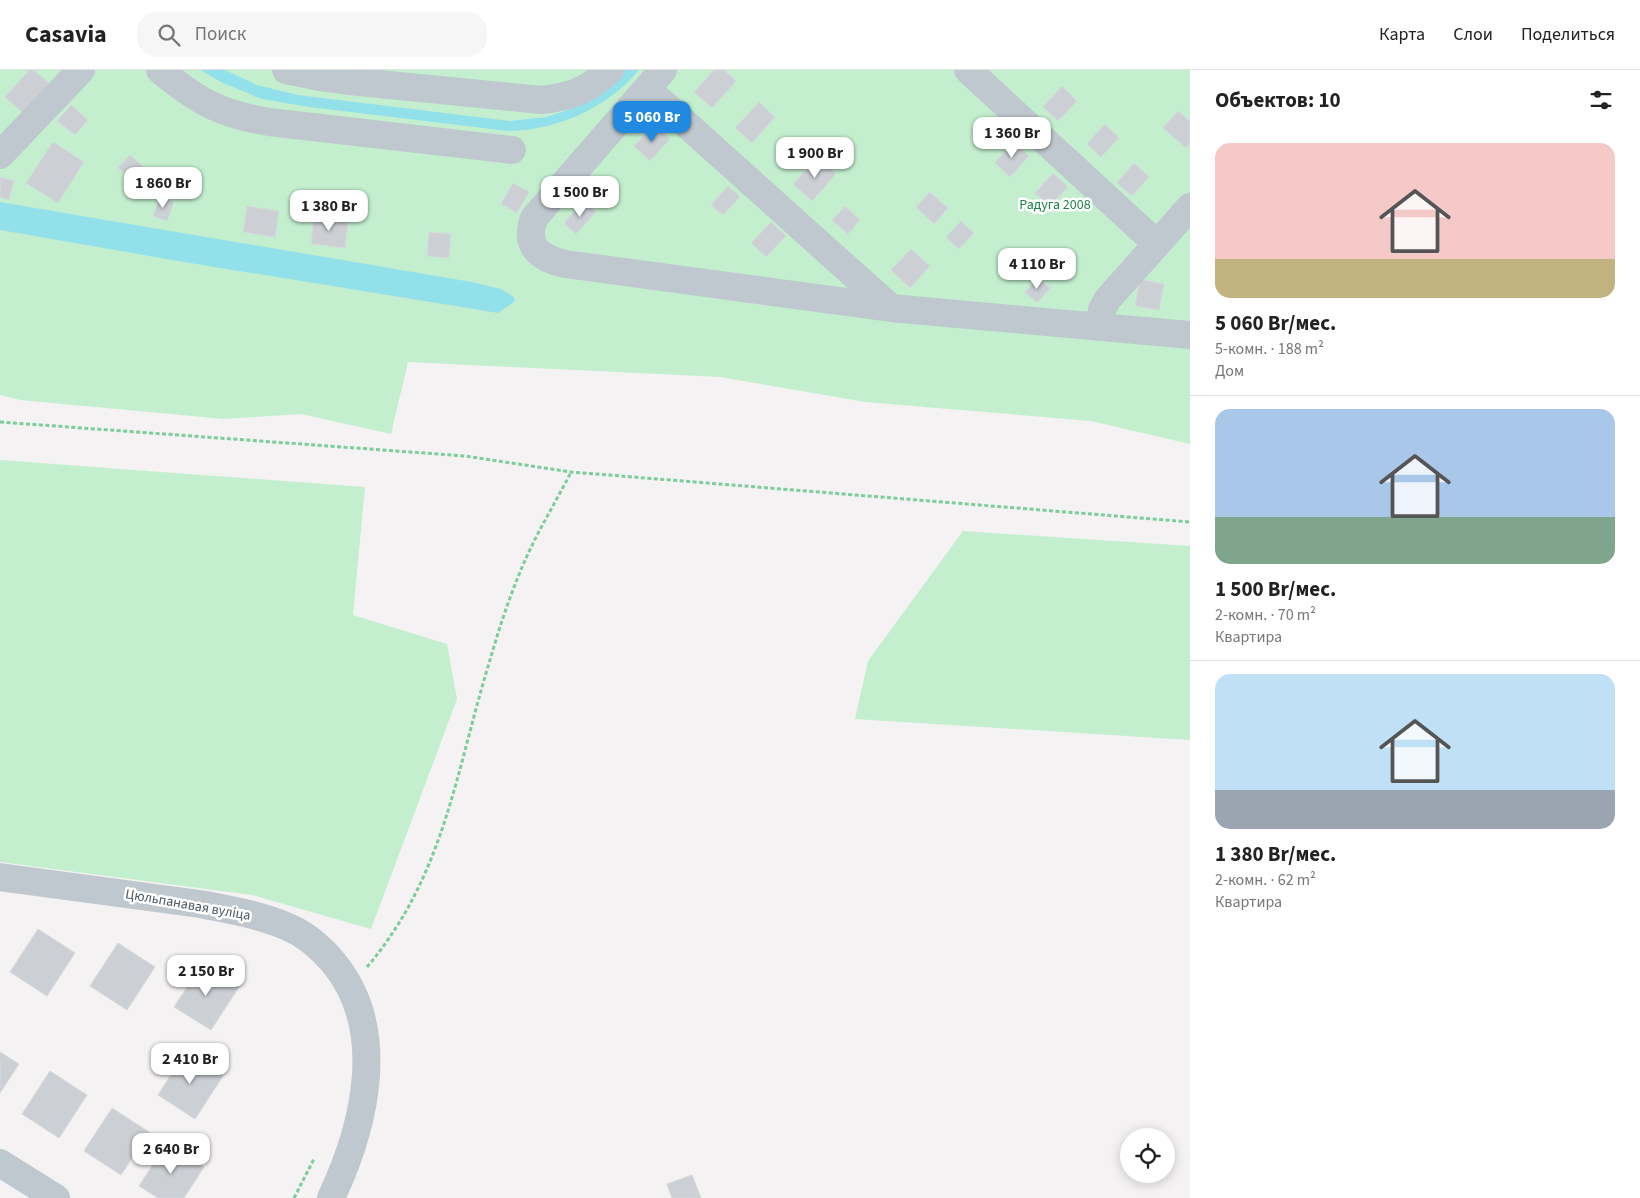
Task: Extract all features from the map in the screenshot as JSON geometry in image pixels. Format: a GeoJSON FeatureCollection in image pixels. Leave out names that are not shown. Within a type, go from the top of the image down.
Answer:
{"type":"FeatureCollection","features":[{"type":"Feature","properties":{"kind":"street"},"geometry":{"type":"LineString","coordinates":[[0,155],[81,70]]}},
{"type":"Feature","properties":{"kind":"street"},"geometry":{"type":"LineString","coordinates":[[160,70],[199,100],[220,111],[244,118],[512,150]]}},
{"type":"Feature","properties":{"kind":"street"},"geometry":{"type":"LineString","coordinates":[[286,70],[320,78],[364,76],[541,100],[561,98],[580,92],[596,83],[610,70]]}},
{"type":"Feature","properties":{"kind":"street"},"geometry":{"type":"LineString","coordinates":[[968,70],[1156,244]]}},
{"type":"Feature","properties":{"kind":"street"},"geometry":{"type":"LineString","coordinates":[[891,308],[655,79],[534,218],[531,227],[530,236],[538,252],[550,260],[565,264],[891,308],[1190,335]]}},
{"type":"Feature","properties":{"kind":"street"},"geometry":{"type":"LineString","coordinates":[[1099,327],[1102,310],[1107,300],[1190,207]]}},
{"type":"Feature","properties":{"kind":"street","name":"Цюльпанавая вуліца"},"geometry":{"type":"LineString","coordinates":[[0,877],[200,904],[268,920],[289,927],[308,938],[324,952],[350,986],[358,1003],[366,1039],[367,1059],[362,1106],[347,1161],[330,1198]]}},
{"type":"Feature","properties":{"kind":"street"},"geometry":{"type":"LineString","coordinates":[[0,1163],[56,1198]]}},
{"type":"Feature","properties":{"kind":"path"},"geometry":{"type":"LineString","coordinates":[[0,422],[465,456],[571,472],[1190,522]]}},
{"type":"Feature","properties":{"kind":"path"},"geometry":{"type":"LineString","coordinates":[[350,986],[382,950],[407,910],[427,872],[451,807],[490,661],[506,610],[527,556],[571,472]]}},
{"type":"Feature","properties":{"kind":"path"},"geometry":{"type":"LineString","coordinates":[[294,1198],[314,1159]]}},
{"type":"Feature","properties":{"kind":"green space","name":"Радуга 2008"},"geometry":{"type":"Polygon","coordinates":[[[0,70],[1190,70],[1190,444],[1091,421],[865,402],[720,377],[408,362],[391,434],[301,414],[224,419],[20,400],[0,395],[0,70]]]}},
{"type":"Feature","properties":{"kind":"green space"},"geometry":{"type":"Polygon","coordinates":[[[0,460],[365,487],[353,615],[447,644],[457,699],[371,929],[252,895],[0,862],[0,460]]]}},
{"type":"Feature","properties":{"kind":"green space"},"geometry":{"type":"Polygon","coordinates":[[[963,531],[1190,546],[1190,740],[855,719],[868,661],[963,531]]]}},
{"type":"Feature","properties":{"kind":"water"},"geometry":{"type":"Polygon","coordinates":[[[200,70],[225,70],[257,85],[298,95],[510,121],[546,117],[565,111],[580,104],[618,79],[625,70],[639,70],[612,95],[597,106],[580,114],[545,126],[527,130],[508,131],[309,107],[262,99],[223,83],[200,70]]]}},
{"type":"Feature","properties":{"kind":"water"},"geometry":{"type":"Polygon","coordinates":[[[0,202],[472,282],[501,289],[514,297],[515,301],[498,313],[0,230],[0,202]]]}},
{"type":"Feature","properties":{"kind":"building"},"geometry":{"type":"Polygon","coordinates":[[[29,70],[34,70],[51,85],[25,115],[5,97],[29,70]]]}},
{"type":"Feature","properties":{"kind":"building"},"geometry":{"type":"Polygon","coordinates":[[[714,70],[724,70],[736,81],[712,108],[694,92],[714,70]]]}},
{"type":"Feature","properties":{"kind":"building"},"geometry":{"type":"Polygon","coordinates":[[[1062,86],[1077,101],[1058,121],[1043,107],[1062,86]]]}},
{"type":"Feature","properties":{"kind":"building"},"geometry":{"type":"Polygon","coordinates":[[[759,102],[775,117],[752,143],[735,128],[759,102]]]}},
{"type":"Feature","properties":{"kind":"building"},"geometry":{"type":"Polygon","coordinates":[[[71,105],[88,120],[75,135],[57,121],[71,105]]]}},
{"type":"Feature","properties":{"kind":"building"},"geometry":{"type":"Polygon","coordinates":[[[1178,111],[1190,121],[1190,144],[1186,148],[1163,128],[1178,111]]]}},
{"type":"Feature","properties":{"kind":"building"},"geometry":{"type":"Polygon","coordinates":[[[654,124],[670,139],[650,161],[634,146],[654,124]]]}},
{"type":"Feature","properties":{"kind":"building"},"geometry":{"type":"Polygon","coordinates":[[[1105,124],[1119,138],[1101,157],[1087,144],[1105,124]]]}},
{"type":"Feature","properties":{"kind":"building"},"geometry":{"type":"Polygon","coordinates":[[[53,142],[84,162],[58,203],[26,183],[53,142]]]}},
{"type":"Feature","properties":{"kind":"building"},"geometry":{"type":"Polygon","coordinates":[[[1013,142],[1029,156],[1010,177],[995,163],[1013,142]]]}},
{"type":"Feature","properties":{"kind":"building"},"geometry":{"type":"Polygon","coordinates":[[[130,155],[149,171],[137,184],[118,168],[130,155]]]}},
{"type":"Feature","properties":{"kind":"building"},"geometry":{"type":"Polygon","coordinates":[[[818,157],[836,174],[812,201],[793,184],[818,157]]]}},
{"type":"Feature","properties":{"kind":"building"},"geometry":{"type":"Polygon","coordinates":[[[1134,163],[1149,177],[1132,196],[1117,183],[1134,163]]]}},
{"type":"Feature","properties":{"kind":"building"},"geometry":{"type":"Polygon","coordinates":[[[1053,173],[1068,187],[1050,206],[1035,193],[1053,173]]]}},
{"type":"Feature","properties":{"kind":"building"},"geometry":{"type":"Polygon","coordinates":[[[0,177],[14,181],[9,200],[0,197],[0,177]]]}},
{"type":"Feature","properties":{"kind":"building"},"geometry":{"type":"Polygon","coordinates":[[[513,183],[529,192],[517,213],[501,204],[513,183]]]}},
{"type":"Feature","properties":{"kind":"building"},"geometry":{"type":"Polygon","coordinates":[[[728,186],[740,197],[723,215],[711,205],[728,186]]]}},
{"type":"Feature","properties":{"kind":"building"},"geometry":{"type":"Polygon","coordinates":[[[930,192],[948,208],[934,224],[916,207],[930,192]]]}},
{"type":"Feature","properties":{"kind":"building"},"geometry":{"type":"Polygon","coordinates":[[[160,196],[174,202],[167,221],[153,216],[160,196]]]}},
{"type":"Feature","properties":{"kind":"building"},"geometry":{"type":"Polygon","coordinates":[[[584,201],[596,212],[576,234],[564,223],[584,201]]]}},
{"type":"Feature","properties":{"kind":"building"},"geometry":{"type":"Polygon","coordinates":[[[247,206],[279,211],[275,237],[243,232],[247,206]]]}},
{"type":"Feature","properties":{"kind":"building"},"geometry":{"type":"Polygon","coordinates":[[[845,206],[860,220],[848,234],[832,220],[845,206]]]}},
{"type":"Feature","properties":{"kind":"building"},"geometry":{"type":"Polygon","coordinates":[[[314,217],[348,221],[345,248],[311,244],[314,217]]]}},
{"type":"Feature","properties":{"kind":"building"},"geometry":{"type":"Polygon","coordinates":[[[961,221],[974,233],[959,249],[946,237],[961,221]]]}},
{"type":"Feature","properties":{"kind":"building"},"geometry":{"type":"Polygon","coordinates":[[[771,222],[786,236],[766,257],[751,243],[771,222]]]}},
{"type":"Feature","properties":{"kind":"building"},"geometry":{"type":"Polygon","coordinates":[[[429,232],[451,234],[449,258],[427,256],[429,232]]]}},
{"type":"Feature","properties":{"kind":"building"},"geometry":{"type":"Polygon","coordinates":[[[911,249],[930,266],[910,288],[891,270],[911,249]]]}},
{"type":"Feature","properties":{"kind":"building"},"geometry":{"type":"Polygon","coordinates":[[[1038,278],[1050,288],[1037,303],[1025,292],[1038,278]]]}},
{"type":"Feature","properties":{"kind":"building"},"geometry":{"type":"Polygon","coordinates":[[[1140,279],[1164,284],[1159,310],[1135,306],[1140,279]]]}},
{"type":"Feature","properties":{"kind":"building"},"geometry":{"type":"Polygon","coordinates":[[[38,929],[75,953],[47,996],[10,972],[38,929]]]}},
{"type":"Feature","properties":{"kind":"building"},"geometry":{"type":"Polygon","coordinates":[[[118,943],[155,967],[127,1010],[90,986],[118,943]]]}},
{"type":"Feature","properties":{"kind":"building"},"geometry":{"type":"Polygon","coordinates":[[[202,964],[239,987],[211,1030],[174,1007],[202,964]]]}},
{"type":"Feature","properties":{"kind":"building"},"geometry":{"type":"Polygon","coordinates":[[[186,1051],[223,1076],[195,1119],[158,1095],[186,1051]]]}},
{"type":"Feature","properties":{"kind":"building"},"geometry":{"type":"Polygon","coordinates":[[[0,1052],[19,1064],[0,1093],[0,1052]]]}},
{"type":"Feature","properties":{"kind":"building"},"geometry":{"type":"Polygon","coordinates":[[[50,1071],[87,1095],[59,1138],[22,1114],[50,1071]]]}},
{"type":"Feature","properties":{"kind":"building"},"geometry":{"type":"Polygon","coordinates":[[[112,1108],[149,1132],[121,1175],[84,1151],[112,1108]]]}},
{"type":"Feature","properties":{"kind":"building"},"geometry":{"type":"Polygon","coordinates":[[[167,1143],[204,1167],[184,1198],[158,1198],[139,1186],[167,1143]]]}},
{"type":"Feature","properties":{"kind":"building"},"geometry":{"type":"Polygon","coordinates":[[[692,1175],[701,1198],[672,1198],[667,1184],[692,1175]]]}}]}
